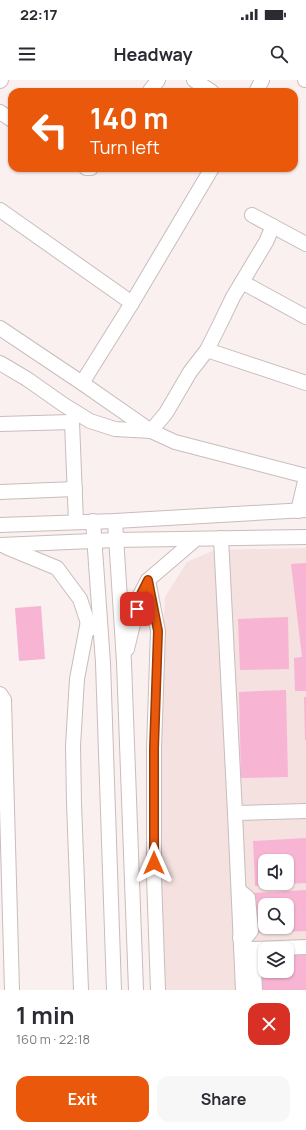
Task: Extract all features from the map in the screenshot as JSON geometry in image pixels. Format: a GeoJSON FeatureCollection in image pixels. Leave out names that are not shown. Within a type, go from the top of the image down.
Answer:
{"type":"FeatureCollection","features":[{"type":"Feature","properties":{"kind":"street"},"geometry":{"type":"LineString","coordinates":[[194,80],[206,88]]}},
{"type":"Feature","properties":{"kind":"street"},"geometry":{"type":"LineString","coordinates":[[82,383],[132,303],[210,172]]}},
{"type":"Feature","properties":{"kind":"street"},"geometry":{"type":"LineString","coordinates":[[0,210],[132,303]]}},
{"type":"Feature","properties":{"kind":"street"},"geometry":{"type":"LineString","coordinates":[[252,215],[306,244]]}},
{"type":"Feature","properties":{"kind":"street"},"geometry":{"type":"LineString","coordinates":[[151,431],[166,413],[190,372],[207,350],[233,297],[266,242],[273,226]]}},
{"type":"Feature","properties":{"kind":"street"},"geometry":{"type":"LineString","coordinates":[[242,282],[306,317]]}},
{"type":"Feature","properties":{"kind":"street"},"geometry":{"type":"LineString","coordinates":[[0,328],[151,431],[175,442],[306,476],[302,510],[115,521],[0,525]]}},
{"type":"Feature","properties":{"kind":"street"},"geometry":{"type":"LineString","coordinates":[[207,350],[306,383]]}},
{"type":"Feature","properties":{"kind":"street"},"geometry":{"type":"LineString","coordinates":[[0,363],[90,421],[115,429],[151,431]]}},
{"type":"Feature","properties":{"kind":"street"},"geometry":{"type":"LineString","coordinates":[[0,424],[72,422],[76,488],[76,522]]}},
{"type":"Feature","properties":{"kind":"street"},"geometry":{"type":"LineString","coordinates":[[0,492],[76,488]]}},
{"type":"Feature","properties":{"kind":"street"},"geometry":{"type":"LineString","coordinates":[[93,521],[102,663],[114,990]]}},
{"type":"Feature","properties":{"kind":"street"},"geometry":{"type":"LineString","coordinates":[[115,521],[115,540],[124,662],[136,990]]}},
{"type":"Feature","properties":{"kind":"street"},"geometry":{"type":"LineString","coordinates":[[1,545],[115,540],[306,537]]}},
{"type":"Feature","properties":{"kind":"street"},"geometry":{"type":"LineString","coordinates":[[221,538],[238,892],[244,945],[243,990]]}},
{"type":"Feature","properties":{"kind":"street"},"geometry":{"type":"LineString","coordinates":[[124,662],[140,596],[148,580],[196,539]]}},
{"type":"Feature","properties":{"kind":"street"},"geometry":{"type":"LineString","coordinates":[[1,545],[57,568],[80,599],[102,663]]}},
{"type":"Feature","properties":{"kind":"street"},"geometry":{"type":"LineString","coordinates":[[148,580],[158,631],[154,756],[154,877],[158,990]]}},
{"type":"Feature","properties":{"kind":"street"},"geometry":{"type":"LineString","coordinates":[[81,990],[74,818],[73,746],[77,679],[88,621]]}},
{"type":"Feature","properties":{"kind":"street"},"geometry":{"type":"LineString","coordinates":[[0,694],[4,700],[3,792],[12,990]]}},
{"type":"Feature","properties":{"kind":"street"},"geometry":{"type":"LineString","coordinates":[[235,813],[306,811]]}},
{"type":"Feature","properties":{"kind":"street"},"geometry":{"type":"LineString","coordinates":[[244,945],[306,947]]}},
{"type":"Feature","properties":{"kind":"street"},"geometry":{"type":"LineString","coordinates":[[244,945],[253,952],[255,990]]}},
{"type":"Feature","properties":{"kind":"shaded area"},"geometry":{"type":"Polygon","coordinates":[[[306,548],[306,990],[159,990],[152,837],[165,597],[187,562],[215,550],[306,548]]]}},
{"type":"Feature","properties":{"kind":"building"},"geometry":{"type":"Polygon","coordinates":[[[306,563],[306,691],[295,691],[294,658],[302,657],[291,564],[306,563]]]}},
{"type":"Feature","properties":{"kind":"building"},"geometry":{"type":"Polygon","coordinates":[[[41,606],[45,659],[19,661],[15,608],[41,606]]]}},
{"type":"Feature","properties":{"kind":"building"},"geometry":{"type":"Polygon","coordinates":[[[288,617],[289,669],[240,670],[238,619],[288,617]]]}},
{"type":"Feature","properties":{"kind":"building"},"geometry":{"type":"Polygon","coordinates":[[[286,690],[288,777],[241,778],[239,692],[286,690]]]}},
{"type":"Feature","properties":{"kind":"building"},"geometry":{"type":"Polygon","coordinates":[[[304,697],[306,697],[306,740],[305,740],[304,697]]]}},
{"type":"Feature","properties":{"kind":"building"},"geometry":{"type":"Polygon","coordinates":[[[306,838],[306,883],[294,884],[294,854],[258,854],[258,886],[255,886],[253,841],[306,838]]]}},
{"type":"Feature","properties":{"kind":"building"},"geometry":{"type":"Polygon","coordinates":[[[306,890],[306,931],[294,931],[294,898],[258,898],[258,933],[254,933],[252,893],[306,890]]]}},
{"type":"Feature","properties":{"kind":"building"},"geometry":{"type":"Polygon","coordinates":[[[306,950],[306,990],[261,990],[260,978],[294,978],[294,951],[306,950]]]}},
{"type":"Feature","properties":{"kind":"route"},"geometry":{"type":"LineString","coordinates":[[137,609],[140,596],[148,580],[158,631],[154,748],[154,863]]}}]}
